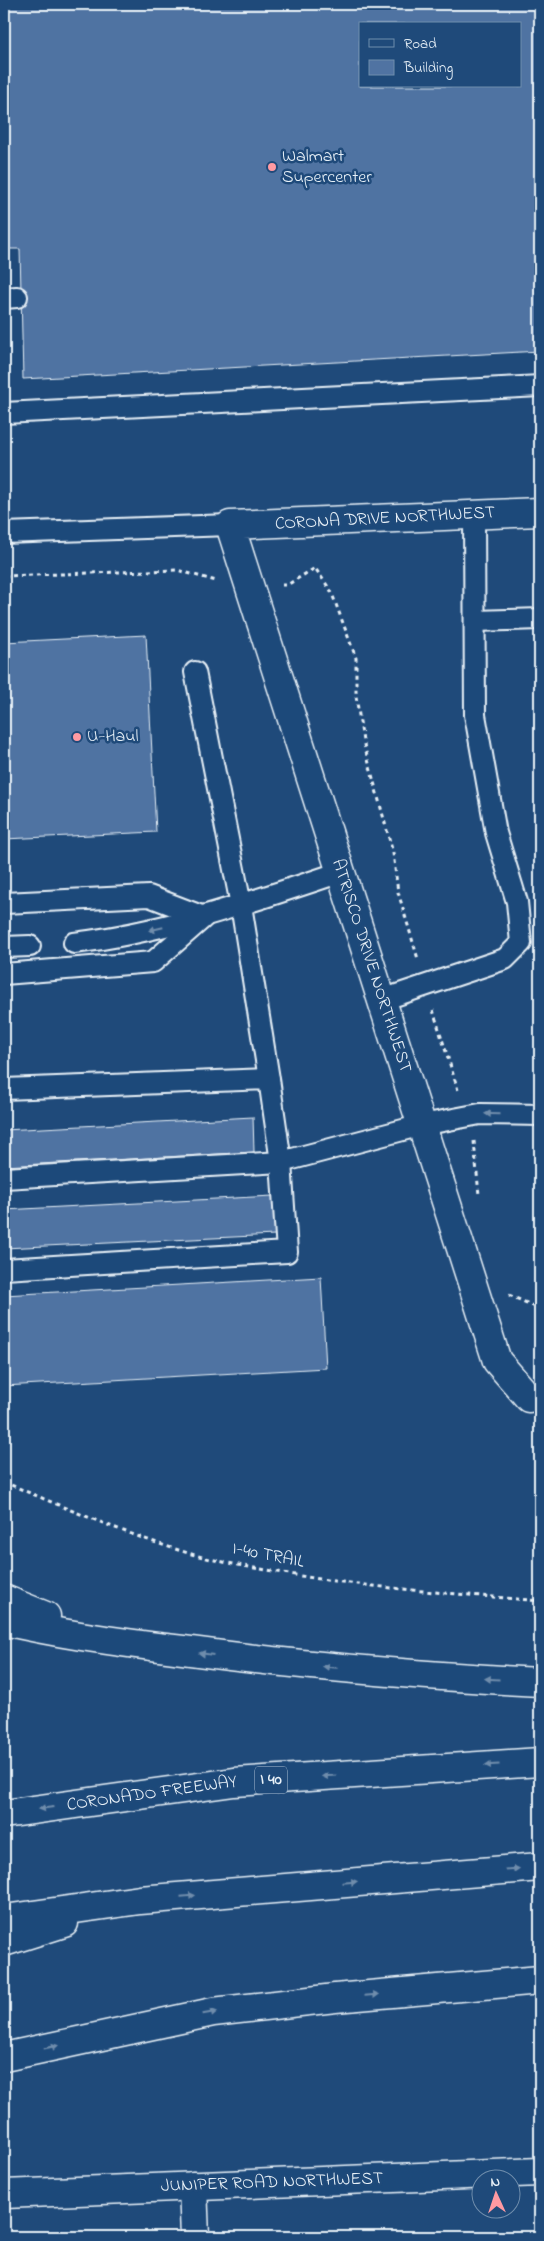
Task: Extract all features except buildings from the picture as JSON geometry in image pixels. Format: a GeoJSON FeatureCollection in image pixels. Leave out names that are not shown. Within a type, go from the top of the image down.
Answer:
{"type":"FeatureCollection","features":[{"type":"Feature","properties":{"kind":"main road","name":"CORONA DRIVE NORTHWEST"},"geometry":{"type":"LineString","coordinates":[[230,526],[540,512]]}},
{"type":"Feature","properties":{"kind":"main road","name":"ATRISCO DRIVE NORTHWEST"},"geometry":{"type":"LineString","coordinates":[[230,526],[497,1361],[535,1397]]}},
{"type":"Feature","properties":{"kind":"main road"},"geometry":{"type":"LineString","coordinates":[[4,1599],[18,1606],[111,1640]]}},
{"type":"Feature","properties":{"kind":"main road"},"geometry":{"type":"LineString","coordinates":[[4,1621],[50,1632],[255,1660],[429,1676],[540,1682]]}},
{"type":"Feature","properties":{"kind":"main road","name":"CORONADO FREEWAY"},"geometry":{"type":"LineString","coordinates":[[4,1814],[234,1782],[540,1762]]}},
{"type":"Feature","properties":{"kind":"main road"},"geometry":{"type":"LineString","coordinates":[[4,1919],[140,1900],[540,1867]]}},
{"type":"Feature","properties":{"kind":"main road"},"geometry":{"type":"LineString","coordinates":[[4,1942],[140,1900]]}},
{"type":"Feature","properties":{"kind":"main road"},"geometry":{"type":"LineString","coordinates":[[4,2057],[213,2012],[335,1998],[540,1980]]}},
{"type":"Feature","properties":{"kind":"main road","name":"JUNIPER ROAD NORTHWEST"},"geometry":{"type":"LineString","coordinates":[[4,2194],[540,2172]]}},
{"type":"Feature","properties":{"kind":"main road"},"geometry":{"type":"LineString","coordinates":[[192,2186],[195,2237]]}},
{"type":"Feature","properties":{"kind":"lane"},"geometry":{"type":"LineString","coordinates":[[4,414],[540,386]]}},
{"type":"Feature","properties":{"kind":"lane"},"geometry":{"type":"LineString","coordinates":[[382,1000],[505,959],[521,943],[517,902],[496,833],[475,715],[474,515]]}},
{"type":"Feature","properties":{"kind":"lane"},"geometry":{"type":"LineString","coordinates":[[4,533],[230,526]]}},
{"type":"Feature","properties":{"kind":"lane"},"geometry":{"type":"LineString","coordinates":[[474,621],[540,619]]}},
{"type":"Feature","properties":{"kind":"lane"},"geometry":{"type":"LineString","coordinates":[[4,1269],[287,1252],[281,1162],[242,905],[195,672]]}},
{"type":"Feature","properties":{"kind":"lane"},"geometry":{"type":"LineString","coordinates":[[74,944],[113,939],[204,917],[341,872]]}},
{"type":"Feature","properties":{"kind":"lane"},"geometry":{"type":"LineString","coordinates":[[4,903],[149,896],[204,917]]}},
{"type":"Feature","properties":{"kind":"lane"},"geometry":{"type":"LineString","coordinates":[[4,974],[153,962],[204,917]]}},
{"type":"Feature","properties":{"kind":"lane"},"geometry":{"type":"LineString","coordinates":[[4,948],[30,946]]}},
{"type":"Feature","properties":{"kind":"lane"},"geometry":{"type":"LineString","coordinates":[[4,1089],[269,1079]]}},
{"type":"Feature","properties":{"kind":"lane"},"geometry":{"type":"LineString","coordinates":[[4,1178],[281,1162],[422,1126],[480,1114],[540,1115]]}},
{"type":"Feature","properties":{"kind":"path"},"geometry":{"type":"LineString","coordinates":[[4,576],[177,570],[208,580],[249,585],[287,585],[315,568],[331,591],[356,658],[356,696],[363,741],[393,853],[398,892],[474,1140],[479,1203]]}},
{"type":"Feature","properties":{"kind":"path"},"geometry":{"type":"LineString","coordinates":[[503,1291],[540,1309]]}},
{"type":"Feature","properties":{"kind":"path","name":"I-40 TRAIL"},"geometry":{"type":"LineString","coordinates":[[4,1482],[95,1520],[195,1555],[244,1566],[392,1589],[540,1601]]}},
{"type":"Feature","properties":{"kind":"place","name":"Walmart Supercenter"},"geometry":{"type":"Point","coordinates":[272,167]}},
{"type":"Feature","properties":{"kind":"place","name":"U-Haul"},"geometry":{"type":"Point","coordinates":[77,737]}}]}
